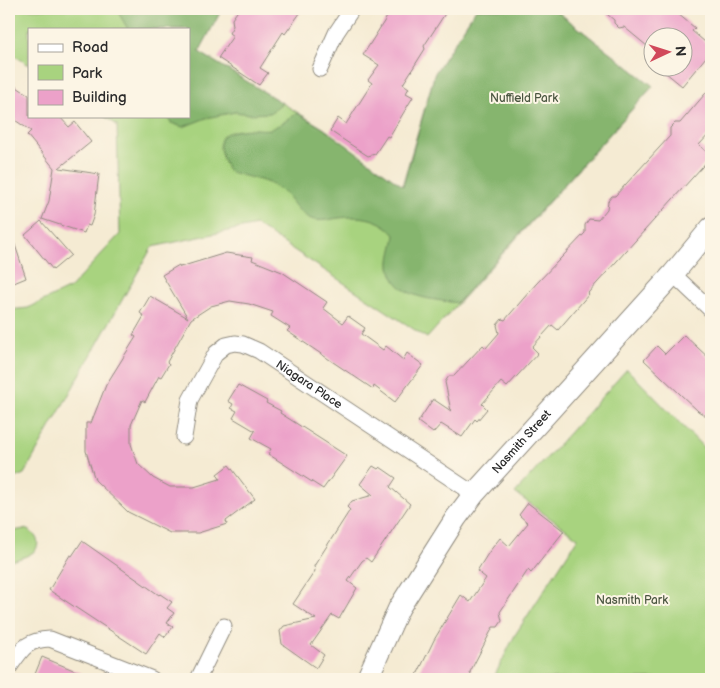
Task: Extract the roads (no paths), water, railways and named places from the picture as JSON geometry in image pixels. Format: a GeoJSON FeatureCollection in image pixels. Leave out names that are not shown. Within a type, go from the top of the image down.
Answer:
{"type":"FeatureCollection","features":[{"type":"Feature","properties":{"kind":"street"},"geometry":{"type":"LineString","coordinates":[[320,69],[336,33],[352,9]]}},
{"type":"Feature","properties":{"kind":"street","name":"Nasmith Street"},"geometry":{"type":"LineString","coordinates":[[367,679],[399,608],[456,518],[474,494],[673,274],[711,228]]}},
{"type":"Feature","properties":{"kind":"street"},"geometry":{"type":"LineString","coordinates":[[673,274],[711,310]]}},
{"type":"Feature","properties":{"kind":"street","name":"Niagara Place"},"geometry":{"type":"LineString","coordinates":[[184,437],[190,400],[216,353],[226,345],[243,344],[259,351],[474,494]]}},
{"type":"Feature","properties":{"kind":"street"},"geometry":{"type":"LineString","coordinates":[[198,679],[224,626]]}},
{"type":"Feature","properties":{"kind":"street"},"geometry":{"type":"LineString","coordinates":[[9,668],[23,647],[36,640],[50,639],[152,679]]}},
{"type":"Feature","properties":{"kind":"park label","name":"Nuffield Park"},"geometry":{"type":"Point","coordinates":[524,98]}},
{"type":"Feature","properties":{"kind":"park label","name":"Nasmith Park"},"geometry":{"type":"Point","coordinates":[632,600]}}]}
